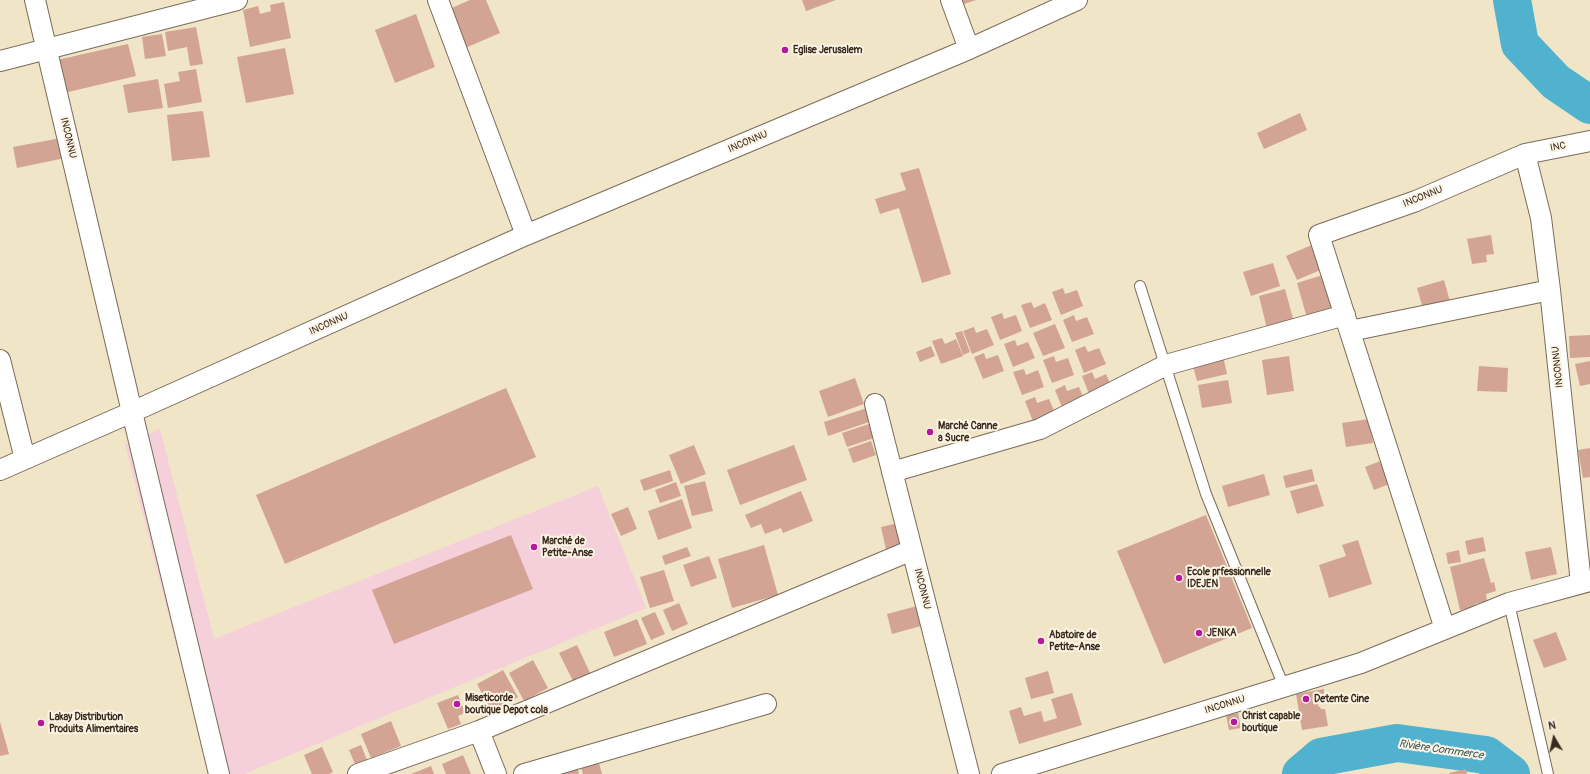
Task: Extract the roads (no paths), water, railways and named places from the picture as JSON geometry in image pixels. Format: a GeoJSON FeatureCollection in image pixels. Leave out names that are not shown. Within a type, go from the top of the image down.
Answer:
{"type":"FeatureCollection","features":[{"type":"Feature","properties":{"kind":"street","name":"INCONNU"},"geometry":{"type":"LineString","coordinates":[[35,0],[132,412]]}},
{"type":"Feature","properties":{"kind":"street"},"geometry":{"type":"LineString","coordinates":[[0,61],[48,50],[237,0]]}},
{"type":"Feature","properties":{"kind":"street"},"geometry":{"type":"LineString","coordinates":[[438,0],[526,235]]}},
{"type":"Feature","properties":{"kind":"street"},"geometry":{"type":"LineString","coordinates":[[951,0],[969,49]]}},
{"type":"Feature","properties":{"kind":"street","name":"INCONNU"},"geometry":{"type":"LineString","coordinates":[[0,470],[526,235],[969,49],[1077,0]]}},
{"type":"Feature","properties":{"kind":"street","name":"INC"},"geometry":{"type":"LineString","coordinates":[[1526,154],[1590,141]]}},
{"type":"Feature","properties":{"kind":"street","name":"INCONNU"},"geometry":{"type":"LineString","coordinates":[[1002,774],[1362,663],[1509,603],[1585,582],[1541,218],[1526,154],[1416,201],[1319,235],[1347,323]]}},
{"type":"Feature","properties":{"kind":"street"},"geometry":{"type":"LineString","coordinates":[[892,472],[1040,429],[1166,366],[1347,323],[1550,290]]}},
{"type":"Feature","properties":{"kind":"street"},"geometry":{"type":"LineString","coordinates":[[1347,323],[1445,629]]}},
{"type":"Feature","properties":{"kind":"street"},"geometry":{"type":"LineString","coordinates":[[0,360],[4,391],[25,459]]}},
{"type":"Feature","properties":{"kind":"street","name":"INCONNU"},"geometry":{"type":"LineString","coordinates":[[875,404],[969,774]]}},
{"type":"Feature","properties":{"kind":"street"},"geometry":{"type":"LineString","coordinates":[[132,412],[219,774]]}},
{"type":"Feature","properties":{"kind":"street"},"geometry":{"type":"LineString","coordinates":[[358,774],[479,731],[912,550]]}},
{"type":"Feature","properties":{"kind":"street"},"geometry":{"type":"LineString","coordinates":[[524,774],[766,704]]}},
{"type":"Feature","properties":{"kind":"street"},"geometry":{"type":"LineString","coordinates":[[479,731],[496,774]]}},
{"type":"Feature","properties":{"kind":"lane"},"geometry":{"type":"LineString","coordinates":[[1140,286],[1206,494],[1284,687]]}},
{"type":"Feature","properties":{"kind":"lane"},"geometry":{"type":"LineString","coordinates":[[1509,603],[1548,774]]}},
{"type":"Feature","properties":{"kind":"waterway","name":"Rivière Commerce"},"geometry":{"type":"LineString","coordinates":[[1512,0],[1520,44],[1556,82],[1590,105]]}},
{"type":"Feature","properties":{"kind":"waterway","name":"Rivière Commerce"},"geometry":{"type":"LineString","coordinates":[[1301,774],[1321,757],[1397,743],[1486,755],[1511,774]]}},
{"type":"Feature","properties":{"kind":"place","name":"Eglise Jerusalem"},"geometry":{"type":"Point","coordinates":[785,50]}},
{"type":"Feature","properties":{"kind":"place","name":"Marché Canne a Sucre"},"geometry":{"type":"Point","coordinates":[930,432]}},
{"type":"Feature","properties":{"kind":"place","name":"Marché de Petite-Anse"},"geometry":{"type":"Point","coordinates":[534,547]}},
{"type":"Feature","properties":{"kind":"place","name":"Ecole prfessionnelle IDEJEN"},"geometry":{"type":"Point","coordinates":[1179,578]}},
{"type":"Feature","properties":{"kind":"place","name":"JENKA"},"geometry":{"type":"Point","coordinates":[1199,633]}},
{"type":"Feature","properties":{"kind":"place","name":"Abatoire de Petite-Anse"},"geometry":{"type":"Point","coordinates":[1041,641]}},
{"type":"Feature","properties":{"kind":"place","name":"Detente Cine"},"geometry":{"type":"Point","coordinates":[1306,699]}},
{"type":"Feature","properties":{"kind":"place","name":"Miseticorde boutique Depot cola"},"geometry":{"type":"Point","coordinates":[457,704]}},
{"type":"Feature","properties":{"kind":"place","name":"Christ capable boutique"},"geometry":{"type":"Point","coordinates":[1234,722]}},
{"type":"Feature","properties":{"kind":"place","name":"Lakay Distribution Produits Alimentaires"},"geometry":{"type":"Point","coordinates":[41,723]}}]}
